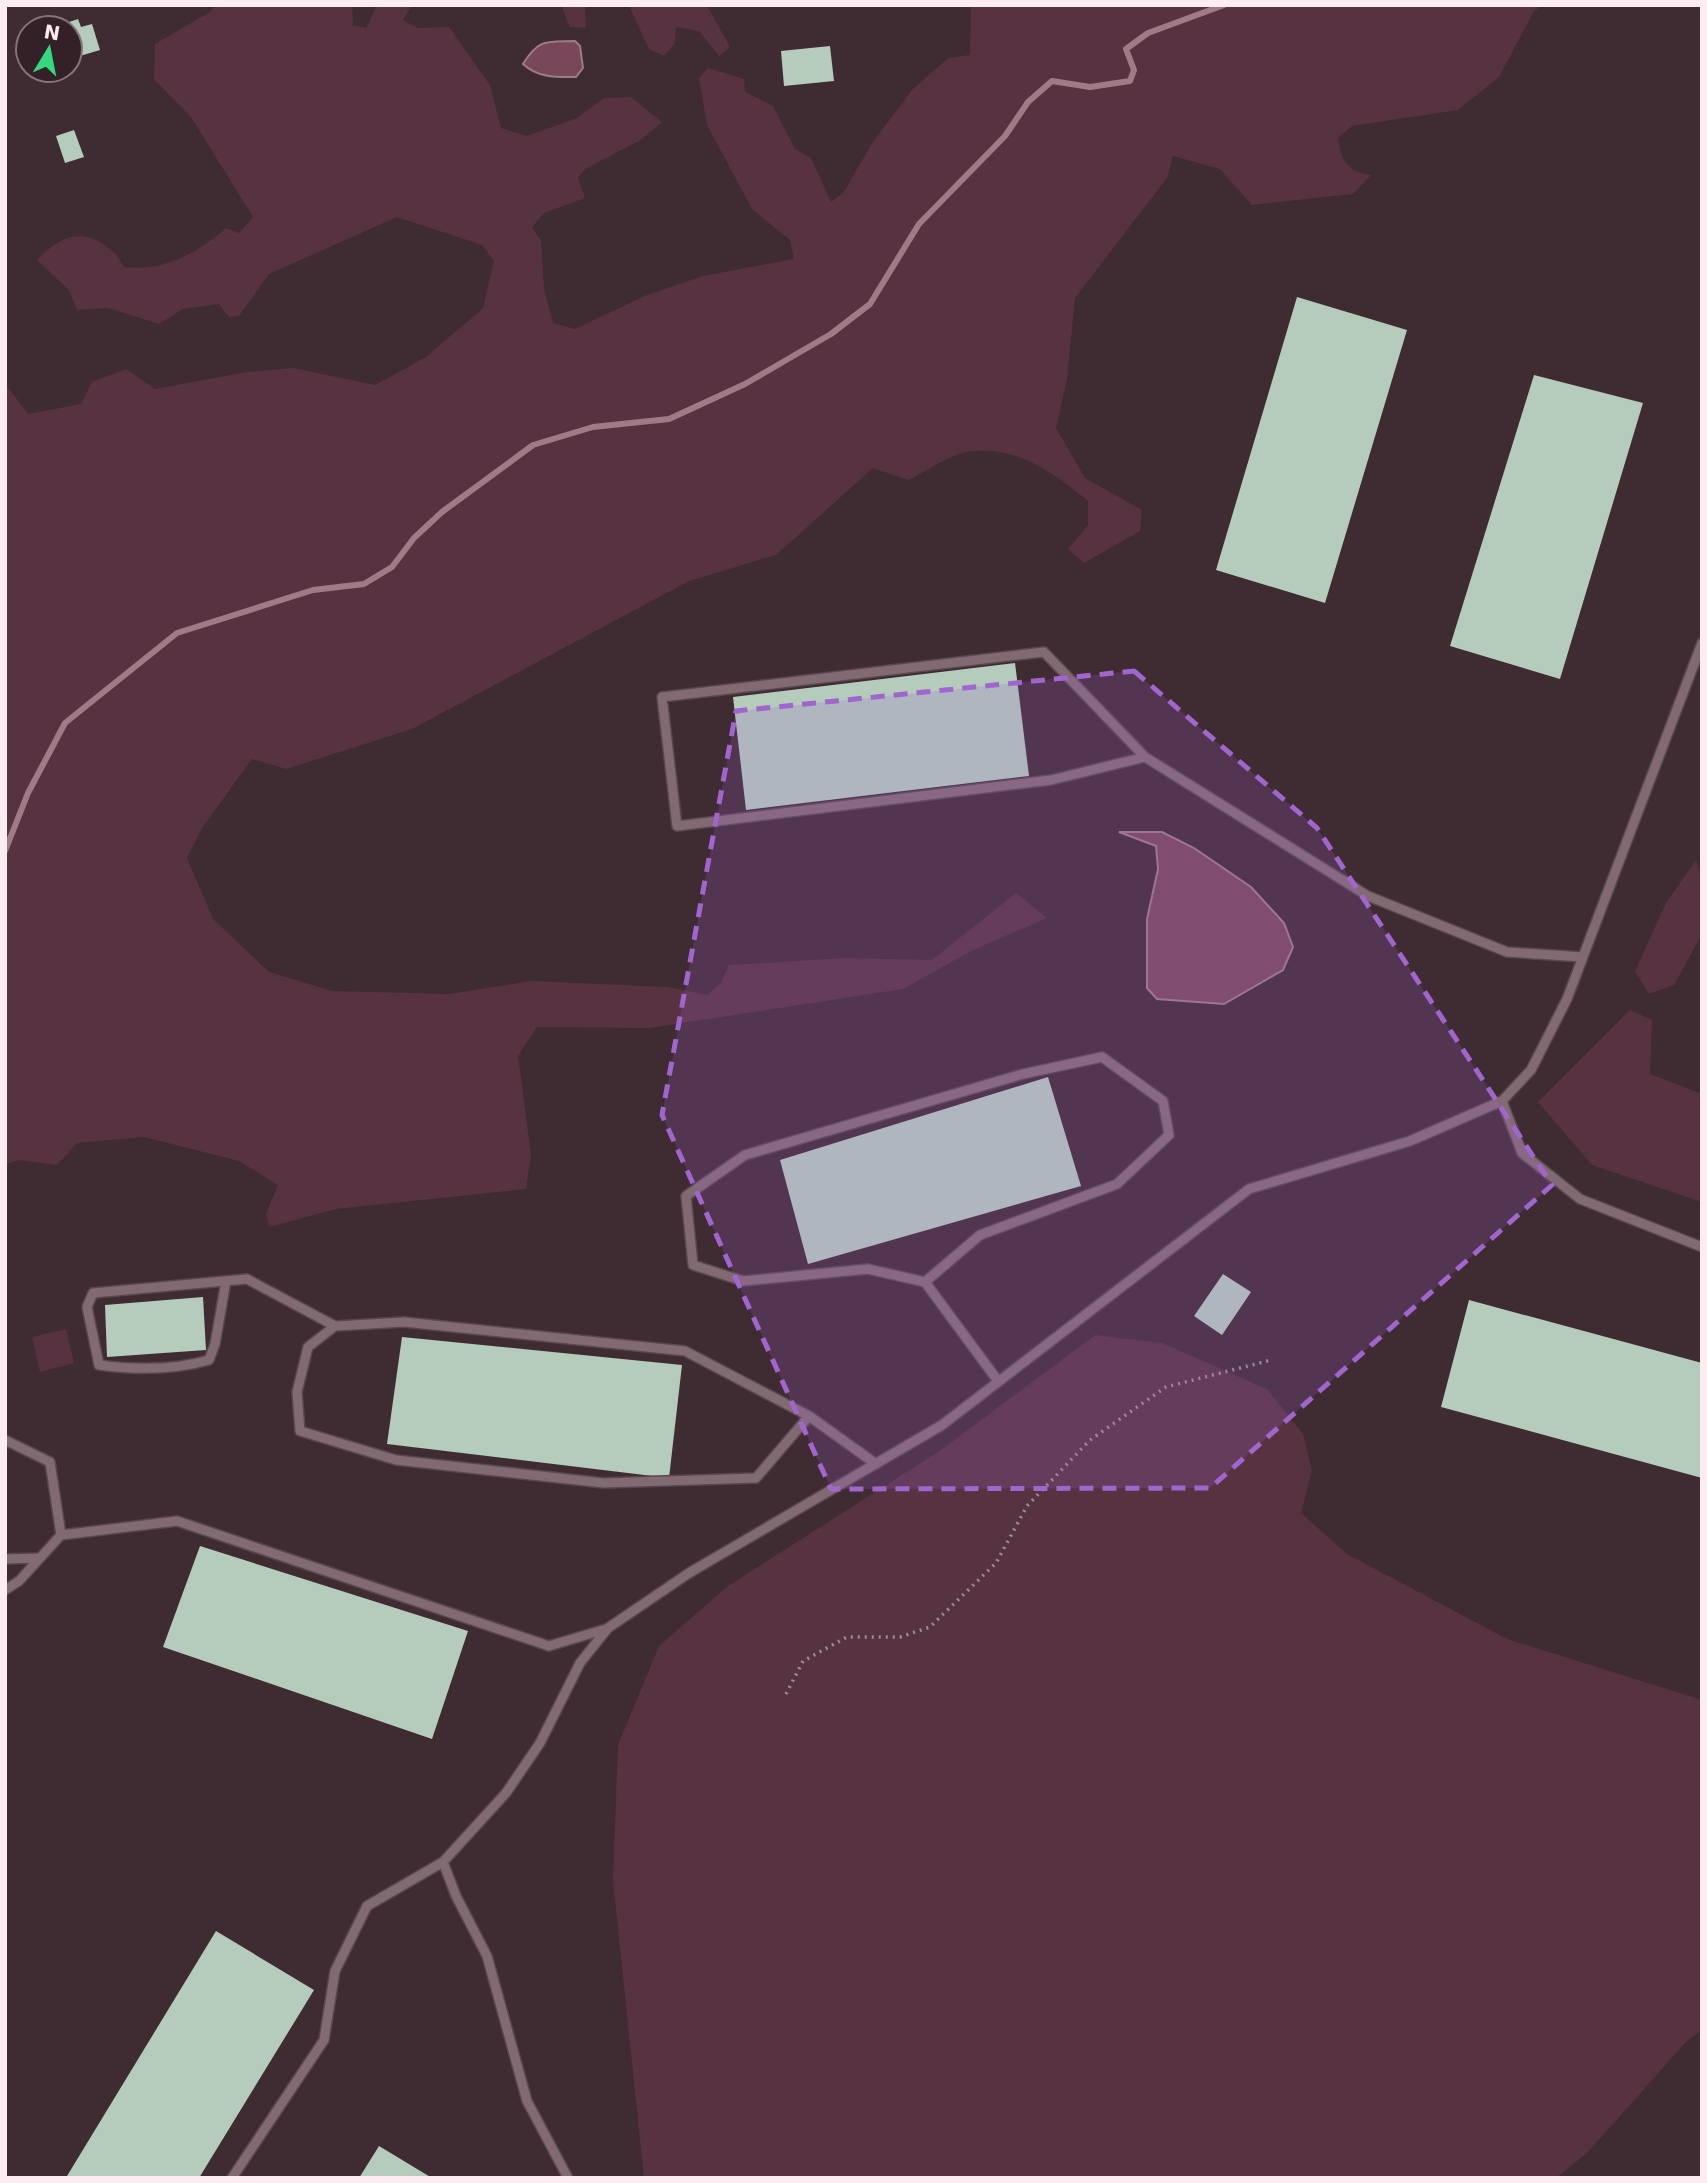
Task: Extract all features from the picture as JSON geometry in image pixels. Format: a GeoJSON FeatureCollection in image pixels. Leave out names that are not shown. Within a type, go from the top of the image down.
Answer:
{"type":"FeatureCollection","features":[{"type":"Feature","properties":{"kind":"lane"},"geometry":{"type":"LineString","coordinates":[[232,2178],[324,2040],[335,1971],[367,1906],[443,1863],[506,1793],[540,1743],[580,1663],[608,1628],[688,1573],[942,1425],[1249,1189],[1410,1141],[1502,1101],[1531,1070],[1567,999],[1702,643]]}},
{"type":"Feature","properties":{"kind":"lane"},"geometry":{"type":"LineString","coordinates":[[1144,757],[1051,780],[677,826],[662,697],[1044,652],[1144,757],[1367,896],[1507,952],[1583,957]]}},
{"type":"Feature","properties":{"kind":"lane"},"geometry":{"type":"LineString","coordinates":[[925,1282],[980,1236],[1117,1184],[1169,1135],[1163,1101],[1102,1057],[1023,1074],[745,1155],[686,1196],[693,1265],[743,1281],[867,1269],[925,1282],[998,1381]]}},
{"type":"Feature","properties":{"kind":"lane"},"geometry":{"type":"LineString","coordinates":[[1502,1101],[1521,1153],[1580,1199],[1702,1247]]}},
{"type":"Feature","properties":{"kind":"lane"},"geometry":{"type":"LineString","coordinates":[[226,1281],[215,1344],[209,1360],[193,1364],[129,1369],[99,1364],[87,1307],[93,1293],[247,1279],[335,1326],[404,1322],[685,1351],[810,1416],[876,1464]]}},
{"type":"Feature","properties":{"kind":"lane"},"geometry":{"type":"LineString","coordinates":[[335,1326],[308,1347],[297,1392],[300,1431],[396,1460],[604,1482],[756,1478],[810,1416]]}},
{"type":"Feature","properties":{"kind":"lane"},"geometry":{"type":"LineString","coordinates":[[5,1440],[50,1462],[61,1535]]}},
{"type":"Feature","properties":{"kind":"lane"},"geometry":{"type":"LineString","coordinates":[[5,1590],[61,1535],[177,1521],[548,1646],[608,1628]]}},
{"type":"Feature","properties":{"kind":"lane"},"geometry":{"type":"LineString","coordinates":[[5,1559],[40,1558]]}},
{"type":"Feature","properties":{"kind":"lane"},"geometry":{"type":"LineString","coordinates":[[443,1863],[456,1896],[487,1956],[527,2101],[568,2178]]}},
{"type":"Feature","properties":{"kind":"path"},"geometry":{"type":"LineString","coordinates":[[786,1695],[803,1661],[846,1637],[900,1637],[930,1627],[996,1563],[1027,1506],[1090,1440],[1166,1387],[1271,1360]]}},
{"type":"Feature","properties":{"kind":"highlighted area"},"geometry":{"type":"Polygon","coordinates":[[[1134,671],[1317,828],[1552,1185],[1210,1488],[831,1489],[662,1115],[736,711],[1134,671]]]}},
{"type":"Feature","properties":{"kind":"shaded area"},"geometry":{"type":"Polygon","coordinates":[[[215,5],[352,5],[353,25],[366,28],[377,5],[412,5],[403,20],[418,28],[449,27],[490,85],[501,128],[527,136],[577,118],[604,98],[631,97],[662,122],[639,141],[585,169],[578,178],[585,198],[544,213],[532,227],[541,241],[544,289],[553,323],[575,329],[647,295],[703,276],[794,259],[790,240],[752,209],[707,125],[699,78],[708,68],[744,79],[745,92],[773,106],[795,149],[811,158],[831,202],[844,192],[872,143],[913,89],[948,58],[970,55],[971,5],[1543,5],[1534,11],[1499,77],[1458,110],[1352,126],[1338,138],[1343,159],[1347,164],[1356,171],[1371,175],[1353,194],[1252,205],[1220,169],[1173,156],[1167,178],[1075,298],[1067,379],[1056,428],[1085,478],[1142,510],[1140,531],[1084,563],[1068,549],[1088,525],[1088,501],[1049,472],[1005,453],[964,452],[908,480],[873,468],[776,555],[689,581],[412,729],[286,769],[252,759],[202,828],[187,858],[213,919],[269,972],[332,991],[449,994],[531,981],[668,987],[707,995],[721,983],[729,965],[846,958],[932,960],[1016,893],[1047,918],[973,950],[903,989],[650,1028],[537,1027],[518,1056],[531,1155],[526,1189],[336,1209],[269,1227],[266,1214],[278,1185],[239,1161],[144,1137],[77,1143],[57,1165],[18,1160],[5,1165],[5,383],[28,414],[81,404],[92,382],[126,369],[155,389],[247,372],[293,368],[375,385],[426,357],[483,308],[494,261],[482,245],[397,217],[269,274],[239,316],[229,317],[219,304],[183,309],[159,324],[108,308],[77,310],[69,290],[37,260],[59,242],[78,236],[88,237],[105,245],[124,267],[153,267],[192,253],[226,228],[239,233],[253,217],[191,117],[154,79],[155,44],[210,12],[215,5]]]}},
{"type":"Feature","properties":{"kind":"shaded area"},"geometry":{"type":"Polygon","coordinates":[[[561,5],[589,5],[585,9],[586,28],[570,27],[561,5]]]}},
{"type":"Feature","properties":{"kind":"shaded area"},"geometry":{"type":"Polygon","coordinates":[[[622,5],[707,5],[730,47],[719,56],[699,31],[676,27],[675,43],[664,56],[649,49],[629,6],[622,5]]]}},
{"type":"Feature","properties":{"kind":"shaded area"},"geometry":{"type":"Polygon","coordinates":[[[575,41],[580,46],[583,68],[576,77],[541,74],[523,64],[534,50],[544,43],[575,41]]]}},
{"type":"Feature","properties":{"kind":"shaded area"},"geometry":{"type":"Polygon","coordinates":[[[1119,832],[1162,832],[1194,848],[1251,887],[1284,923],[1293,947],[1283,970],[1224,1004],[1157,999],[1147,988],[1147,919],[1158,869],[1156,846],[1119,832]]]}},
{"type":"Feature","properties":{"kind":"shaded area"},"geometry":{"type":"Polygon","coordinates":[[[1696,860],[1702,879],[1702,934],[1674,985],[1649,994],[1635,971],[1666,903],[1696,860]]]}},
{"type":"Feature","properties":{"kind":"shaded area"},"geometry":{"type":"Polygon","coordinates":[[[1630,1010],[1652,1020],[1650,1074],[1702,1094],[1702,1202],[1592,1165],[1538,1102],[1630,1010]]]}},
{"type":"Feature","properties":{"kind":"shaded area"},"geometry":{"type":"Polygon","coordinates":[[[66,1329],[74,1363],[40,1372],[32,1337],[66,1329]]]}},
{"type":"Feature","properties":{"kind":"shaded area"},"geometry":{"type":"Polygon","coordinates":[[[1095,1335],[1162,1343],[1267,1389],[1303,1434],[1312,1471],[1301,1513],[1347,1554],[1507,1639],[1702,1700],[1702,2030],[1686,2042],[1588,2152],[1556,2178],[644,2178],[613,1880],[618,1745],[659,1646],[728,1586],[941,1450],[1095,1335]]]}},
{"type":"Feature","properties":{"kind":"building"},"geometry":{"type":"Polygon","coordinates":[[[92,24],[100,50],[84,55],[84,26],[92,24]]]}},
{"type":"Feature","properties":{"kind":"building"},"geometry":{"type":"Polygon","coordinates":[[[830,46],[834,81],[784,86],[781,51],[830,46]]]}},
{"type":"Feature","properties":{"kind":"building"},"geometry":{"type":"Polygon","coordinates":[[[74,130],[84,157],[65,163],[56,136],[74,130]]]}},
{"type":"Feature","properties":{"kind":"building"},"geometry":{"type":"Polygon","coordinates":[[[1297,297],[1407,330],[1325,603],[1216,570],[1297,297]]]}},
{"type":"Feature","properties":{"kind":"building"},"geometry":{"type":"Polygon","coordinates":[[[1534,375],[1643,403],[1560,679],[1450,646],[1534,375]]]}},
{"type":"Feature","properties":{"kind":"building"},"geometry":{"type":"Polygon","coordinates":[[[1015,663],[1029,776],[746,810],[733,697],[1015,663]]]}},
{"type":"Feature","properties":{"kind":"building"},"geometry":{"type":"Polygon","coordinates":[[[1048,1077],[1081,1186],[808,1264],[780,1160],[1048,1077]]]}},
{"type":"Feature","properties":{"kind":"building"},"geometry":{"type":"Polygon","coordinates":[[[1223,1274],[1251,1292],[1222,1335],[1194,1316],[1223,1274]]]}},
{"type":"Feature","properties":{"kind":"building"},"geometry":{"type":"Polygon","coordinates":[[[203,1297],[206,1350],[107,1357],[105,1305],[203,1297]]]}},
{"type":"Feature","properties":{"kind":"building"},"geometry":{"type":"Polygon","coordinates":[[[1469,1300],[1702,1363],[1702,1478],[1441,1407],[1469,1300]]]}},
{"type":"Feature","properties":{"kind":"building"},"geometry":{"type":"Polygon","coordinates":[[[402,1337],[682,1365],[669,1478],[387,1444],[402,1337]]]}},
{"type":"Feature","properties":{"kind":"building"},"geometry":{"type":"Polygon","coordinates":[[[200,1546],[468,1631],[432,1739],[163,1647],[200,1546]]]}},
{"type":"Feature","properties":{"kind":"building"},"geometry":{"type":"Polygon","coordinates":[[[216,1931],[314,1990],[199,2178],[67,2176],[216,1931]]]}},
{"type":"Feature","properties":{"kind":"building"},"geometry":{"type":"Polygon","coordinates":[[[379,2146],[432,2178],[359,2178],[379,2146]]]}},
{"type":"Feature","properties":{"kind":"waterway"},"geometry":{"type":"LineString","coordinates":[[5,851],[28,793],[65,723],[177,633],[313,590],[364,584],[392,567],[414,538],[442,512],[533,445],[593,427],[669,419],[745,384],[831,334],[870,304],[919,224],[1005,136],[1028,102],[1052,81],[1090,87],[1130,81],[1134,70],[1126,49],[1148,33],[1224,5]]}}]}
